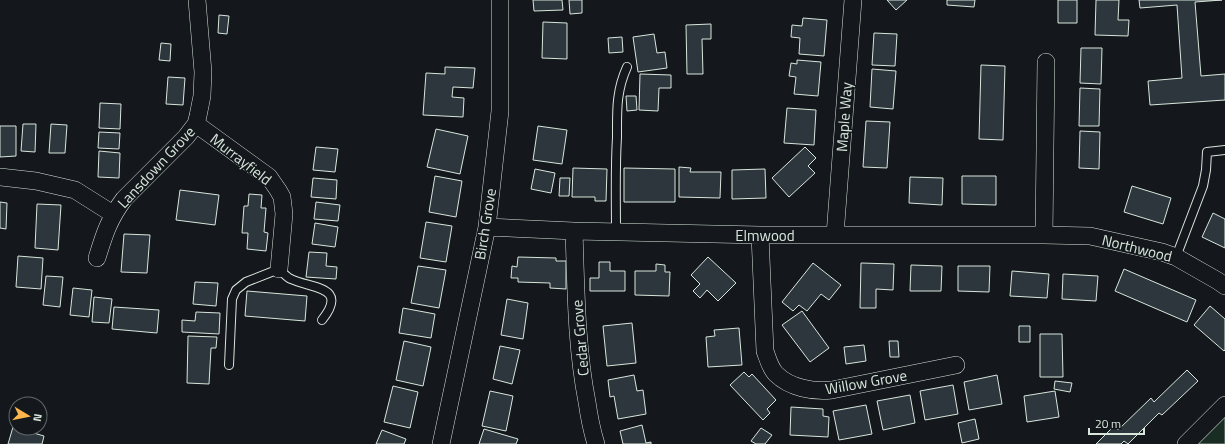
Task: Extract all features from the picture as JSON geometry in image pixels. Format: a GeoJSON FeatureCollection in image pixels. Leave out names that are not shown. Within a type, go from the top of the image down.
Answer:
{"type":"FeatureCollection","features":[{"type":"Feature","properties":{"kind":"street","name":"Lansdown Grove"},"geometry":{"type":"LineString","coordinates":[[97,258],[106,229],[113,214],[124,199],[186,137],[196,124],[202,96],[203,72],[197,0]]}},
{"type":"Feature","properties":{"kind":"street","name":"Birch Grove"},"geometry":{"type":"LineString","coordinates":[[441,444],[487,227],[500,110],[500,0]]}},
{"type":"Feature","properties":{"kind":"street","name":"Maple Way"},"geometry":{"type":"LineString","coordinates":[[835,235],[852,0]]}},
{"type":"Feature","properties":{"kind":"street"},"geometry":{"type":"LineString","coordinates":[[1044,235],[1046,62]]}},
{"type":"Feature","properties":{"kind":"street","name":"Murrayfield"},"geometry":{"type":"LineString","coordinates":[[196,124],[269,177],[278,190],[284,205],[279,269]]}},
{"type":"Feature","properties":{"kind":"street"},"geometry":{"type":"LineString","coordinates":[[0,177],[36,181],[75,190],[113,214]]}},
{"type":"Feature","properties":{"kind":"street","name":"Elmwood"},"geometry":{"type":"LineString","coordinates":[[487,227],[760,236],[1090,236]]}},
{"type":"Feature","properties":{"kind":"street","name":"Cedar Grove"},"geometry":{"type":"LineString","coordinates":[[574,231],[577,329],[580,362],[589,416],[596,444]]}},
{"type":"Feature","properties":{"kind":"street","name":"Willow Grove"},"geometry":{"type":"LineString","coordinates":[[760,236],[765,351],[771,368],[781,378],[802,388],[826,391],[844,389],[956,365]]}},
{"type":"Feature","properties":{"kind":"street","name":"Northwood"},"geometry":{"type":"LineString","coordinates":[[1090,236],[1176,256],[1225,286]]}},
{"type":"Feature","properties":{"kind":"street"},"geometry":{"type":"LineString","coordinates":[[1186,444],[1225,405]]}},
{"type":"Feature","properties":{"kind":"lane"},"geometry":{"type":"LineString","coordinates":[[616,232],[615,175],[618,94],[621,79],[627,67]]}},
{"type":"Feature","properties":{"kind":"lane"},"geometry":{"type":"LineString","coordinates":[[1176,256],[1203,186],[1207,152],[1225,150]]}},
{"type":"Feature","properties":{"kind":"lane"},"geometry":{"type":"LineString","coordinates":[[229,365],[232,299],[236,290],[246,282],[279,269],[289,279],[322,288],[330,295],[332,303],[329,312],[322,320]]}},
{"type":"Feature","properties":{"kind":"green space"},"geometry":{"type":"Polygon","coordinates":[[[1225,416],[1225,444],[1198,444],[1225,416]]]}},
{"type":"Feature","properties":{"kind":"building"},"geometry":{"type":"Polygon","coordinates":[[[533,0],[562,0],[563,10],[534,11],[533,0]]]}},
{"type":"Feature","properties":{"kind":"building"},"geometry":{"type":"Polygon","coordinates":[[[569,0],[582,0],[582,13],[570,14],[569,0]]]}},
{"type":"Feature","properties":{"kind":"building"},"geometry":{"type":"Polygon","coordinates":[[[887,0],[907,0],[896,10],[887,0]]]}},
{"type":"Feature","properties":{"kind":"building"},"geometry":{"type":"Polygon","coordinates":[[[947,0],[975,0],[974,7],[947,5],[947,0]]]}},
{"type":"Feature","properties":{"kind":"building"},"geometry":{"type":"Polygon","coordinates":[[[1058,0],[1077,0],[1077,23],[1058,23],[1058,0]]]}},
{"type":"Feature","properties":{"kind":"building"},"geometry":{"type":"Polygon","coordinates":[[[1096,0],[1119,0],[1118,20],[1129,20],[1128,36],[1095,35],[1096,0]]]}},
{"type":"Feature","properties":{"kind":"building"},"geometry":{"type":"Polygon","coordinates":[[[1139,0],[1222,0],[1195,2],[1201,76],[1225,74],[1225,100],[1150,105],[1148,81],[1182,78],[1177,5],[1140,8],[1139,0]]]}},
{"type":"Feature","properties":{"kind":"building"},"geometry":{"type":"Polygon","coordinates":[[[219,15],[229,16],[227,34],[218,33],[219,15]]]}},
{"type":"Feature","properties":{"kind":"building"},"geometry":{"type":"Polygon","coordinates":[[[803,18],[827,20],[824,56],[799,54],[800,38],[791,37],[792,25],[802,26],[803,18]]]}},
{"type":"Feature","properties":{"kind":"building"},"geometry":{"type":"Polygon","coordinates":[[[543,22],[567,23],[567,59],[542,58],[543,22]]]}},
{"type":"Feature","properties":{"kind":"building"},"geometry":{"type":"Polygon","coordinates":[[[711,24],[711,39],[702,39],[703,74],[687,74],[686,25],[711,24]]]}},
{"type":"Feature","properties":{"kind":"building"},"geometry":{"type":"Polygon","coordinates":[[[874,33],[897,34],[895,66],[872,65],[874,33]]]}},
{"type":"Feature","properties":{"kind":"building"},"geometry":{"type":"Polygon","coordinates":[[[654,34],[657,53],[665,52],[667,68],[638,72],[633,37],[654,34]]]}},
{"type":"Feature","properties":{"kind":"building"},"geometry":{"type":"Polygon","coordinates":[[[622,37],[623,52],[609,53],[608,38],[622,37]]]}},
{"type":"Feature","properties":{"kind":"building"},"geometry":{"type":"Polygon","coordinates":[[[161,43],[171,44],[170,61],[159,60],[161,43]]]}},
{"type":"Feature","properties":{"kind":"building"},"geometry":{"type":"Polygon","coordinates":[[[1081,48],[1102,48],[1101,84],[1080,83],[1081,48]]]}},
{"type":"Feature","properties":{"kind":"building"},"geometry":{"type":"Polygon","coordinates":[[[797,60],[821,62],[818,96],[794,94],[796,77],[789,76],[791,63],[797,64],[797,60]]]}},
{"type":"Feature","properties":{"kind":"building"},"geometry":{"type":"Polygon","coordinates":[[[981,65],[1005,66],[1003,140],[979,139],[981,65]]]}},
{"type":"Feature","properties":{"kind":"building"},"geometry":{"type":"Polygon","coordinates":[[[445,67],[475,68],[473,88],[453,87],[452,97],[464,98],[463,117],[423,115],[426,73],[445,74],[445,67]]]}},
{"type":"Feature","properties":{"kind":"building"},"geometry":{"type":"Polygon","coordinates":[[[872,69],[896,71],[893,109],[870,107],[872,69]]]}},
{"type":"Feature","properties":{"kind":"building"},"geometry":{"type":"Polygon","coordinates":[[[640,74],[671,75],[671,88],[659,88],[658,111],[639,110],[640,74]]]}},
{"type":"Feature","properties":{"kind":"building"},"geometry":{"type":"Polygon","coordinates":[[[168,77],[185,78],[183,105],[166,104],[168,77]]]}},
{"type":"Feature","properties":{"kind":"building"},"geometry":{"type":"Polygon","coordinates":[[[1080,88],[1100,89],[1099,126],[1079,126],[1080,88]]]}},
{"type":"Feature","properties":{"kind":"building"},"geometry":{"type":"Polygon","coordinates":[[[626,96],[636,96],[637,110],[627,111],[626,96]]]}},
{"type":"Feature","properties":{"kind":"building"},"geometry":{"type":"Polygon","coordinates":[[[100,103],[121,104],[120,129],[99,128],[100,103]]]}},
{"type":"Feature","properties":{"kind":"building"},"geometry":{"type":"Polygon","coordinates":[[[787,108],[816,110],[814,145],[784,143],[787,108]]]}},
{"type":"Feature","properties":{"kind":"building"},"geometry":{"type":"Polygon","coordinates":[[[866,121],[890,122],[887,168],[863,167],[866,121]]]}},
{"type":"Feature","properties":{"kind":"building"},"geometry":{"type":"Polygon","coordinates":[[[23,124],[36,124],[35,152],[21,151],[23,124]]]}},
{"type":"Feature","properties":{"kind":"building"},"geometry":{"type":"Polygon","coordinates":[[[51,124],[67,125],[65,153],[49,153],[51,124]]]}},
{"type":"Feature","properties":{"kind":"building"},"geometry":{"type":"Polygon","coordinates":[[[0,126],[16,126],[16,156],[0,157],[0,126]]]}},
{"type":"Feature","properties":{"kind":"building"},"geometry":{"type":"Polygon","coordinates":[[[538,126],[567,130],[562,164],[533,160],[538,126]]]}},
{"type":"Feature","properties":{"kind":"building"},"geometry":{"type":"Polygon","coordinates":[[[436,129],[468,136],[460,174],[427,167],[436,129]]]}},
{"type":"Feature","properties":{"kind":"building"},"geometry":{"type":"Polygon","coordinates":[[[1080,131],[1100,132],[1099,169],[1079,168],[1080,131]]]}},
{"type":"Feature","properties":{"kind":"building"},"geometry":{"type":"Polygon","coordinates":[[[99,132],[120,133],[119,149],[98,148],[99,132]]]}},
{"type":"Feature","properties":{"kind":"building"},"geometry":{"type":"Polygon","coordinates":[[[316,147],[338,149],[335,172],[313,170],[316,147]]]}},
{"type":"Feature","properties":{"kind":"building"},"geometry":{"type":"Polygon","coordinates":[[[805,147],[816,158],[808,166],[815,173],[789,197],[772,178],[805,147]]]}},
{"type":"Feature","properties":{"kind":"building"},"geometry":{"type":"Polygon","coordinates":[[[99,151],[120,153],[119,178],[98,177],[99,151]]]}},
{"type":"Feature","properties":{"kind":"building"},"geometry":{"type":"Polygon","coordinates":[[[679,167],[691,168],[690,172],[721,172],[720,198],[679,197],[679,167]]]}},
{"type":"Feature","properties":{"kind":"building"},"geometry":{"type":"Polygon","coordinates":[[[573,168],[607,169],[606,201],[595,201],[595,197],[572,197],[573,168]]]}},
{"type":"Feature","properties":{"kind":"building"},"geometry":{"type":"Polygon","coordinates":[[[624,168],[675,169],[675,202],[624,202],[624,168]]]}},
{"type":"Feature","properties":{"kind":"building"},"geometry":{"type":"Polygon","coordinates":[[[535,169],[555,173],[551,193],[531,189],[535,169]]]}},
{"type":"Feature","properties":{"kind":"building"},"geometry":{"type":"Polygon","coordinates":[[[765,169],[766,198],[732,199],[732,170],[765,169]]]}},
{"type":"Feature","properties":{"kind":"building"},"geometry":{"type":"Polygon","coordinates":[[[435,176],[462,181],[456,217],[429,212],[435,176]]]}},
{"type":"Feature","properties":{"kind":"building"},"geometry":{"type":"Polygon","coordinates":[[[962,176],[996,176],[996,205],[962,204],[962,176]]]}},
{"type":"Feature","properties":{"kind":"building"},"geometry":{"type":"Polygon","coordinates":[[[910,177],[943,178],[942,205],[909,203],[910,177]]]}},
{"type":"Feature","properties":{"kind":"building"},"geometry":{"type":"Polygon","coordinates":[[[313,178],[337,180],[336,199],[311,197],[313,178]]]}},
{"type":"Feature","properties":{"kind":"building"},"geometry":{"type":"Polygon","coordinates":[[[560,178],[570,178],[569,196],[559,196],[560,178]]]}},
{"type":"Feature","properties":{"kind":"building"},"geometry":{"type":"Polygon","coordinates":[[[1132,186],[1171,198],[1163,224],[1124,212],[1132,186]]]}},
{"type":"Feature","properties":{"kind":"building"},"geometry":{"type":"Polygon","coordinates":[[[180,190],[219,195],[215,225],[176,220],[180,190]]]}},
{"type":"Feature","properties":{"kind":"building"},"geometry":{"type":"Polygon","coordinates":[[[249,194],[262,195],[261,208],[266,208],[264,232],[268,233],[266,251],[247,249],[248,233],[242,233],[244,206],[248,206],[249,194]]]}},
{"type":"Feature","properties":{"kind":"building"},"geometry":{"type":"Polygon","coordinates":[[[0,202],[7,203],[6,229],[0,228],[0,202]]]}},
{"type":"Feature","properties":{"kind":"building"},"geometry":{"type":"Polygon","coordinates":[[[316,202],[340,205],[338,221],[314,219],[316,202]]]}},
{"type":"Feature","properties":{"kind":"building"},"geometry":{"type":"Polygon","coordinates":[[[37,204],[61,205],[58,250],[35,248],[37,204]]]}},
{"type":"Feature","properties":{"kind":"building"},"geometry":{"type":"Polygon","coordinates":[[[1213,213],[1225,219],[1225,248],[1202,237],[1213,213]]]}},
{"type":"Feature","properties":{"kind":"building"},"geometry":{"type":"Polygon","coordinates":[[[426,222],[452,226],[446,262],[420,258],[426,222]]]}},
{"type":"Feature","properties":{"kind":"building"},"geometry":{"type":"Polygon","coordinates":[[[315,223],[338,227],[335,247],[312,244],[315,223]]]}},
{"type":"Feature","properties":{"kind":"building"},"geometry":{"type":"Polygon","coordinates":[[[124,234],[150,235],[147,273],[121,272],[124,234]]]}},
{"type":"Feature","properties":{"kind":"building"},"geometry":{"type":"Polygon","coordinates":[[[309,252],[327,253],[326,266],[337,267],[336,279],[306,277],[309,252]]]}},
{"type":"Feature","properties":{"kind":"building"},"geometry":{"type":"Polygon","coordinates":[[[18,256],[43,258],[41,289],[16,287],[18,256]]]}},
{"type":"Feature","properties":{"kind":"building"},"geometry":{"type":"Polygon","coordinates":[[[518,257],[556,258],[556,261],[566,261],[566,289],[550,288],[550,283],[518,282],[518,278],[511,278],[512,266],[517,267],[518,257]]]}},
{"type":"Feature","properties":{"kind":"building"},"geometry":{"type":"Polygon","coordinates":[[[708,257],[736,283],[718,301],[707,290],[700,298],[693,291],[700,284],[691,275],[708,257]]]}},
{"type":"Feature","properties":{"kind":"building"},"geometry":{"type":"Polygon","coordinates":[[[599,262],[610,262],[610,271],[625,271],[625,291],[590,291],[590,278],[599,278],[599,262]]]}},
{"type":"Feature","properties":{"kind":"building"},"geometry":{"type":"Polygon","coordinates":[[[813,263],[841,285],[829,300],[821,294],[807,311],[799,305],[793,311],[782,302],[813,263]]]}},
{"type":"Feature","properties":{"kind":"building"},"geometry":{"type":"Polygon","coordinates":[[[861,263],[894,264],[893,290],[876,289],[876,308],[860,308],[861,263]]]}},
{"type":"Feature","properties":{"kind":"building"},"geometry":{"type":"Polygon","coordinates":[[[656,264],[665,265],[665,272],[670,272],[669,296],[635,295],[635,271],[656,271],[656,264]]]}},
{"type":"Feature","properties":{"kind":"building"},"geometry":{"type":"Polygon","coordinates":[[[911,265],[942,266],[941,291],[910,291],[911,265]]]}},
{"type":"Feature","properties":{"kind":"building"},"geometry":{"type":"Polygon","coordinates":[[[418,266],[446,270],[439,308],[411,303],[418,266]]]}},
{"type":"Feature","properties":{"kind":"building"},"geometry":{"type":"Polygon","coordinates":[[[958,266],[990,266],[989,292],[958,291],[958,266]]]}},
{"type":"Feature","properties":{"kind":"building"},"geometry":{"type":"Polygon","coordinates":[[[1124,269],[1196,300],[1187,322],[1115,291],[1124,269]]]}},
{"type":"Feature","properties":{"kind":"building"},"geometry":{"type":"Polygon","coordinates":[[[1012,271],[1049,274],[1047,298],[1010,296],[1012,271]]]}},
{"type":"Feature","properties":{"kind":"building"},"geometry":{"type":"Polygon","coordinates":[[[1063,274],[1098,276],[1096,301],[1062,299],[1063,274]]]}},
{"type":"Feature","properties":{"kind":"building"},"geometry":{"type":"Polygon","coordinates":[[[46,276],[63,277],[60,307],[43,305],[46,276]]]}},
{"type":"Feature","properties":{"kind":"building"},"geometry":{"type":"Polygon","coordinates":[[[195,282],[218,283],[216,306],[193,304],[195,282]]]}},
{"type":"Feature","properties":{"kind":"building"},"geometry":{"type":"Polygon","coordinates":[[[73,288],[92,290],[89,317],[70,315],[73,288]]]}},
{"type":"Feature","properties":{"kind":"building"},"geometry":{"type":"Polygon","coordinates":[[[247,291],[307,296],[305,321],[245,316],[247,291]]]}},
{"type":"Feature","properties":{"kind":"building"},"geometry":{"type":"Polygon","coordinates":[[[94,297],[112,299],[109,323],[92,322],[94,297]]]}},
{"type":"Feature","properties":{"kind":"building"},"geometry":{"type":"Polygon","coordinates":[[[507,299],[528,303],[523,339],[501,335],[507,299]]]}},
{"type":"Feature","properties":{"kind":"building"},"geometry":{"type":"Polygon","coordinates":[[[1210,306],[1225,319],[1224,351],[1194,325],[1210,306]]]}},
{"type":"Feature","properties":{"kind":"building"},"geometry":{"type":"Polygon","coordinates":[[[114,307],[159,310],[157,333],[112,329],[114,307]]]}},
{"type":"Feature","properties":{"kind":"building"},"geometry":{"type":"Polygon","coordinates":[[[403,308],[435,314],[431,338],[399,333],[403,308]]]}},
{"type":"Feature","properties":{"kind":"building"},"geometry":{"type":"Polygon","coordinates":[[[802,311],[829,348],[810,362],[782,325],[802,311]]]}},
{"type":"Feature","properties":{"kind":"building"},"geometry":{"type":"Polygon","coordinates":[[[196,312],[220,313],[219,334],[182,332],[182,320],[195,321],[196,312]]]}},
{"type":"Feature","properties":{"kind":"building"},"geometry":{"type":"Polygon","coordinates":[[[632,323],[636,363],[607,366],[603,326],[632,323]]]}},
{"type":"Feature","properties":{"kind":"building"},"geometry":{"type":"Polygon","coordinates":[[[1019,326],[1030,326],[1030,342],[1019,342],[1019,326]]]}},
{"type":"Feature","properties":{"kind":"building"},"geometry":{"type":"Polygon","coordinates":[[[739,328],[742,365],[708,367],[706,337],[715,336],[714,330],[739,328]]]}},
{"type":"Feature","properties":{"kind":"building"},"geometry":{"type":"Polygon","coordinates":[[[1040,334],[1062,334],[1063,377],[1040,377],[1040,334]]]}},
{"type":"Feature","properties":{"kind":"building"},"geometry":{"type":"Polygon","coordinates":[[[188,336],[217,337],[216,348],[211,348],[209,384],[187,383],[188,336]]]}},
{"type":"Feature","properties":{"kind":"building"},"geometry":{"type":"Polygon","coordinates":[[[404,341],[431,347],[423,386],[396,380],[404,341]]]}},
{"type":"Feature","properties":{"kind":"building"},"geometry":{"type":"Polygon","coordinates":[[[889,341],[898,341],[899,357],[890,357],[889,341]]]}},
{"type":"Feature","properties":{"kind":"building"},"geometry":{"type":"Polygon","coordinates":[[[864,345],[866,361],[846,364],[844,347],[864,345]]]}},
{"type":"Feature","properties":{"kind":"building"},"geometry":{"type":"Polygon","coordinates":[[[500,346],[520,350],[512,384],[493,379],[500,346]]]}},
{"type":"Feature","properties":{"kind":"building"},"geometry":{"type":"Polygon","coordinates":[[[1187,370],[1198,381],[1162,415],[1159,413],[1128,444],[1124,441],[1121,444],[1096,444],[1114,426],[1118,430],[1151,398],[1154,402],[1187,370]]]}},
{"type":"Feature","properties":{"kind":"building"},"geometry":{"type":"Polygon","coordinates":[[[744,372],[749,377],[752,374],[776,400],[767,409],[770,413],[763,420],[730,385],[744,372]]]}},
{"type":"Feature","properties":{"kind":"building"},"geometry":{"type":"Polygon","coordinates":[[[634,375],[637,391],[643,390],[646,414],[618,419],[614,396],[610,397],[608,380],[634,375]]]}},
{"type":"Feature","properties":{"kind":"building"},"geometry":{"type":"Polygon","coordinates":[[[997,375],[1002,404],[969,410],[964,382],[997,375]]]}},
{"type":"Feature","properties":{"kind":"building"},"geometry":{"type":"Polygon","coordinates":[[[1055,381],[1072,383],[1070,392],[1054,389],[1055,381]]]}},
{"type":"Feature","properties":{"kind":"building"},"geometry":{"type":"Polygon","coordinates":[[[953,385],[958,414],[925,420],[920,391],[953,385]]]}},
{"type":"Feature","properties":{"kind":"building"},"geometry":{"type":"Polygon","coordinates":[[[393,386],[418,392],[410,428],[384,422],[393,386]]]}},
{"type":"Feature","properties":{"kind":"building"},"geometry":{"type":"Polygon","coordinates":[[[490,391],[513,396],[506,431],[482,426],[490,391]]]}},
{"type":"Feature","properties":{"kind":"building"},"geometry":{"type":"Polygon","coordinates":[[[1055,391],[1059,417],[1027,422],[1024,396],[1055,391]]]}},
{"type":"Feature","properties":{"kind":"building"},"geometry":{"type":"Polygon","coordinates":[[[910,395],[915,423],[883,430],[877,401],[910,395]]]}},
{"type":"Feature","properties":{"kind":"building"},"geometry":{"type":"Polygon","coordinates":[[[866,405],[872,434],[839,440],[833,411],[866,405]]]}},
{"type":"Feature","properties":{"kind":"building"},"geometry":{"type":"Polygon","coordinates":[[[791,407],[823,409],[823,416],[829,417],[828,437],[790,435],[791,407]]]}},
{"type":"Feature","properties":{"kind":"building"},"geometry":{"type":"Polygon","coordinates":[[[975,419],[979,439],[962,443],[958,423],[975,419]]]}},
{"type":"Feature","properties":{"kind":"building"},"geometry":{"type":"Polygon","coordinates":[[[642,425],[646,443],[651,442],[651,444],[623,444],[620,431],[642,425]]]}},
{"type":"Feature","properties":{"kind":"building"},"geometry":{"type":"Polygon","coordinates":[[[761,428],[772,435],[765,444],[756,444],[751,441],[761,428]]]}},
{"type":"Feature","properties":{"kind":"building"},"geometry":{"type":"Polygon","coordinates":[[[484,429],[518,439],[516,444],[479,444],[484,429]]]}},
{"type":"Feature","properties":{"kind":"building"},"geometry":{"type":"Polygon","coordinates":[[[382,430],[406,439],[404,444],[376,444],[382,430]]]}},
{"type":"Feature","properties":{"kind":"building"},"geometry":{"type":"Polygon","coordinates":[[[10,436],[44,436],[42,444],[8,444],[10,436]]]}}]}
